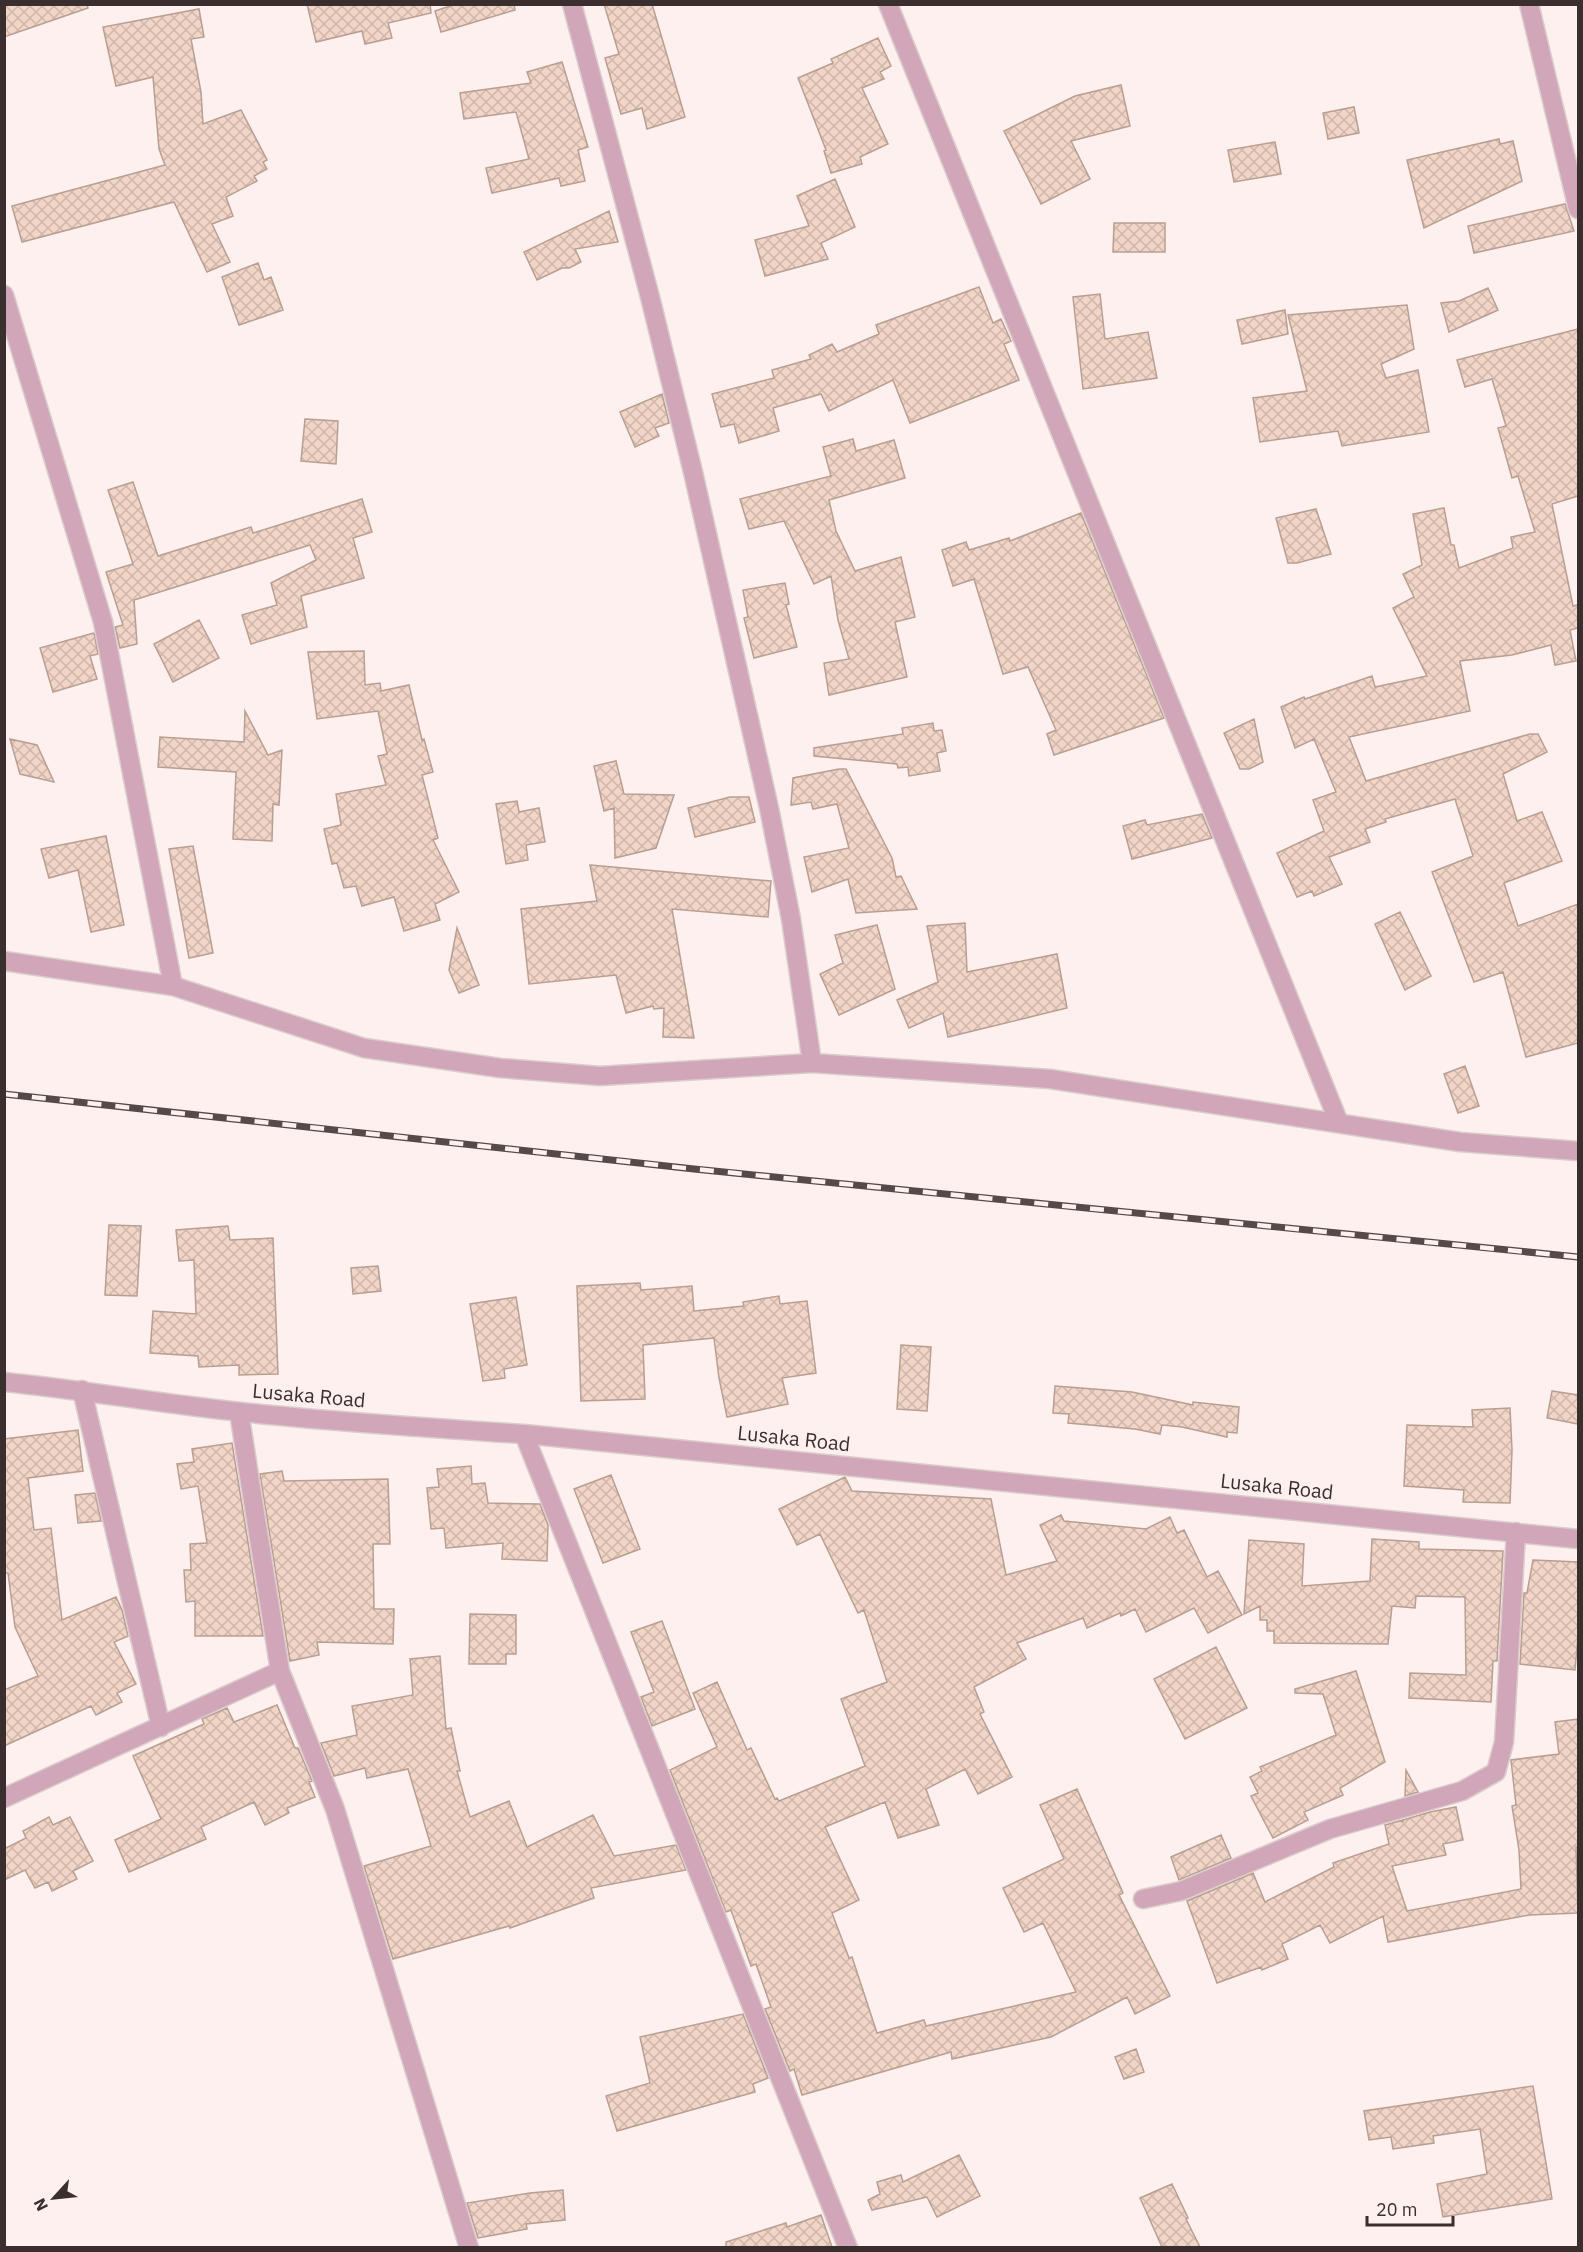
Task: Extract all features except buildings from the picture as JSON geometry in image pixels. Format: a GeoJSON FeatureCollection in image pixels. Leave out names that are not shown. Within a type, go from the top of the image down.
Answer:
{"type":"FeatureCollection","features":[{"type":"Feature","properties":{"kind":"street"},"geometry":{"type":"LineString","coordinates":[[572,4],[650,297],[696,483],[771,819],[790,919],[812,1063]]}},
{"type":"Feature","properties":{"kind":"street"},"geometry":{"type":"LineString","coordinates":[[888,4],[1339,1123]]}},
{"type":"Feature","properties":{"kind":"street"},"geometry":{"type":"LineString","coordinates":[[1529,4],[1578,209]]}},
{"type":"Feature","properties":{"kind":"street"},"geometry":{"type":"LineString","coordinates":[[4,295],[103,622],[173,986]]}},
{"type":"Feature","properties":{"kind":"street"},"geometry":{"type":"LineString","coordinates":[[4,961],[173,986],[364,1048],[500,1068],[600,1076],[812,1063],[1050,1078],[1460,1142],[1578,1151]]}},
{"type":"Feature","properties":{"kind":"street","name":"Lusaka Road"},"geometry":{"type":"LineString","coordinates":[[4,1383],[82,1390],[239,1412],[524,1434],[1578,1539]]}},
{"type":"Feature","properties":{"kind":"street"},"geometry":{"type":"LineString","coordinates":[[82,1390],[161,1727]]}},
{"type":"Feature","properties":{"kind":"street"},"geometry":{"type":"LineString","coordinates":[[239,1412],[280,1671],[335,1809],[469,2247]]}},
{"type":"Feature","properties":{"kind":"street"},"geometry":{"type":"LineString","coordinates":[[524,1434],[848,2247]]}},
{"type":"Feature","properties":{"kind":"street"},"geometry":{"type":"LineString","coordinates":[[1143,1899],[1181,1891],[1330,1829],[1462,1791],[1496,1772],[1504,1742],[1516,1532]]}},
{"type":"Feature","properties":{"kind":"street"},"geometry":{"type":"LineString","coordinates":[[4,1798],[280,1671]]}},
{"type":"Feature","properties":{"kind":"railway"},"geometry":{"type":"LineString","coordinates":[[4,1094],[694,1169],[1578,1257]]}}]}
